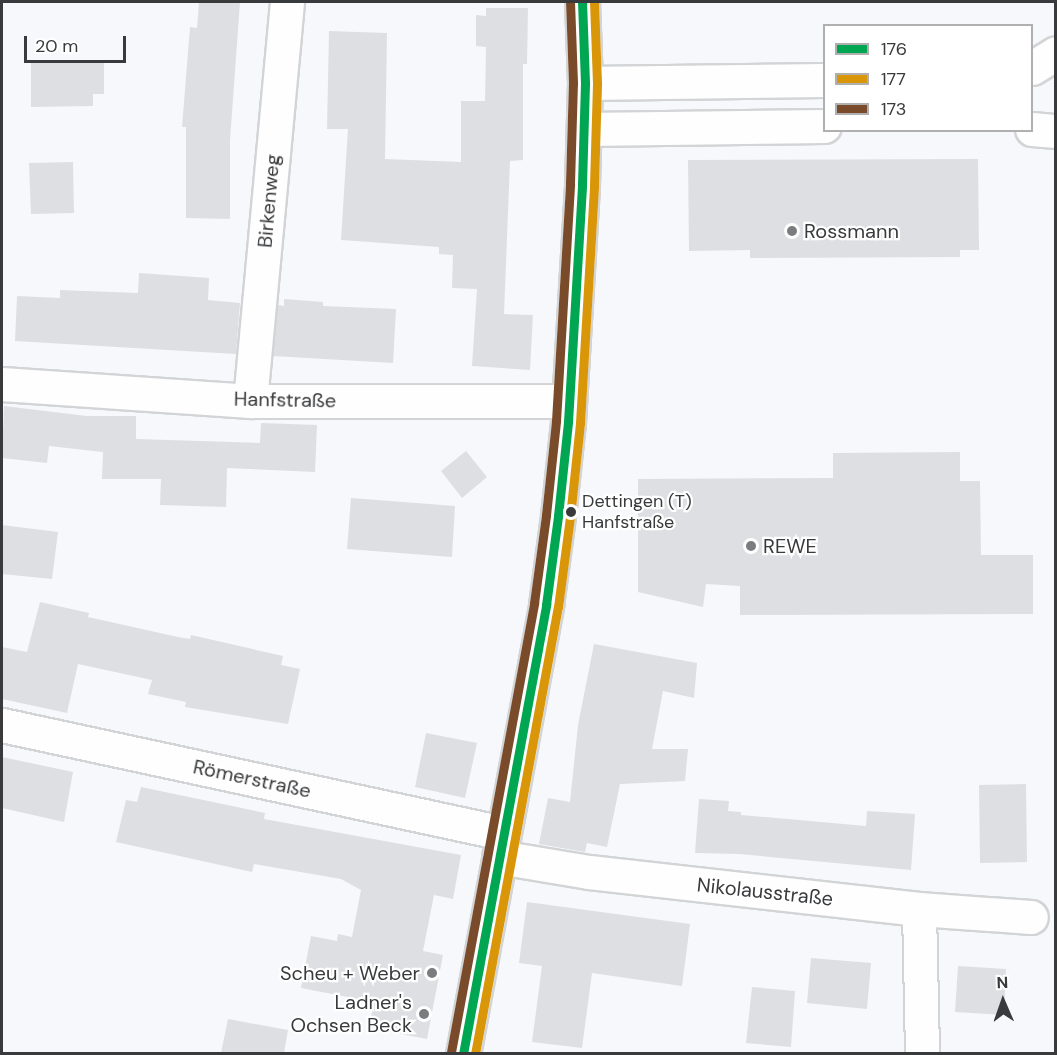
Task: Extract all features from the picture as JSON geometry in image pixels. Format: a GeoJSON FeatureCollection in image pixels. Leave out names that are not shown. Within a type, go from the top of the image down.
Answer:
{"type":"FeatureCollection","features":[{"type":"Feature","properties":{"kind":"street","name":"Birkenweg"},"geometry":{"type":"LineString","coordinates":[[250,401],[287,2]]}},
{"type":"Feature","properties":{"kind":"street"},"geometry":{"type":"LineString","coordinates":[[463,1053],[546,605],[559,505],[569,401],[584,129],[582,2]]}},
{"type":"Feature","properties":{"kind":"street"},"geometry":{"type":"LineString","coordinates":[[1033,67],[1056,53]]}},
{"type":"Feature","properties":{"kind":"street"},"geometry":{"type":"LineString","coordinates":[[1033,68],[1056,68]]}},
{"type":"Feature","properties":{"kind":"street"},"geometry":{"type":"LineString","coordinates":[[585,83],[823,81]]}},
{"type":"Feature","properties":{"kind":"street"},"geometry":{"type":"LineString","coordinates":[[584,129],[823,126]]}},
{"type":"Feature","properties":{"kind":"street"},"geometry":{"type":"LineString","coordinates":[[1033,129],[1056,131]]}},
{"type":"Feature","properties":{"kind":"street","name":"Hanfstraße"},"geometry":{"type":"LineString","coordinates":[[2,384],[250,401],[569,401]]}},
{"type":"Feature","properties":{"kind":"street","name":"Römerstraße"},"geometry":{"type":"LineString","coordinates":[[2,725],[501,845]]}},
{"type":"Feature","properties":{"kind":"street","name":"Nikolausstraße"},"geometry":{"type":"LineString","coordinates":[[501,845],[589,872],[919,909],[1032,918]]}},
{"type":"Feature","properties":{"kind":"street"},"geometry":{"type":"LineString","coordinates":[[919,909],[922,1053]]}},
{"type":"Feature","properties":{"kind":"building"},"geometry":{"type":"Polygon","coordinates":[[[199,2],[240,2],[230,140],[230,219],[186,218],[186,127],[182,127],[190,27],[197,28],[199,2]]]}},
{"type":"Feature","properties":{"kind":"building"},"geometry":{"type":"Polygon","coordinates":[[[486,8],[528,8],[527,64],[523,64],[523,160],[510,161],[504,314],[533,315],[530,370],[472,366],[477,289],[452,288],[453,255],[439,254],[439,247],[341,240],[348,129],[327,129],[329,31],[387,33],[385,159],[461,162],[461,101],[485,101],[486,47],[476,46],[476,15],[486,16],[486,8]]]}},
{"type":"Feature","properties":{"kind":"building"},"geometry":{"type":"Polygon","coordinates":[[[104,61],[104,94],[93,94],[93,106],[31,107],[31,62],[104,61]]]}},
{"type":"Feature","properties":{"kind":"building"},"geometry":{"type":"Polygon","coordinates":[[[978,159],[979,250],[960,250],[960,257],[750,258],[750,250],[689,251],[688,160],[978,159]]]}},
{"type":"Feature","properties":{"kind":"building"},"geometry":{"type":"Polygon","coordinates":[[[73,162],[74,213],[31,214],[29,163],[73,162]]]}},
{"type":"Feature","properties":{"kind":"building"},"geometry":{"type":"Polygon","coordinates":[[[139,273],[209,278],[208,300],[240,303],[236,354],[15,341],[17,296],[60,298],[60,290],[138,293],[139,273]]]}},
{"type":"Feature","properties":{"kind":"building"},"geometry":{"type":"Polygon","coordinates":[[[284,299],[323,302],[323,306],[396,309],[393,363],[273,356],[278,305],[284,306],[284,299]]]}},
{"type":"Feature","properties":{"kind":"building"},"geometry":{"type":"Polygon","coordinates":[[[4,406],[87,416],[136,416],[136,439],[260,443],[261,423],[317,425],[315,472],[227,468],[226,507],[160,505],[161,479],[102,479],[103,452],[49,446],[47,463],[2,458],[4,406]]]}},
{"type":"Feature","properties":{"kind":"building"},"geometry":{"type":"Polygon","coordinates":[[[466,451],[487,477],[462,498],[441,471],[466,451]]]}},
{"type":"Feature","properties":{"kind":"building"},"geometry":{"type":"Polygon","coordinates":[[[960,452],[960,481],[980,481],[981,555],[1033,555],[1033,614],[740,615],[740,586],[706,584],[703,607],[638,592],[638,479],[833,478],[833,453],[960,452]]]}},
{"type":"Feature","properties":{"kind":"building"},"geometry":{"type":"Polygon","coordinates":[[[351,498],[455,506],[452,557],[347,549],[351,498]]]}},
{"type":"Feature","properties":{"kind":"building"},"geometry":{"type":"Polygon","coordinates":[[[2,525],[58,532],[52,579],[2,574],[2,525]]]}},
{"type":"Feature","properties":{"kind":"building"},"geometry":{"type":"Polygon","coordinates":[[[40,602],[89,613],[88,617],[178,637],[190,639],[191,635],[283,656],[281,665],[300,669],[288,724],[185,707],[186,702],[148,694],[152,680],[78,664],[67,713],[2,699],[2,647],[27,652],[40,602]]]}},
{"type":"Feature","properties":{"kind":"building"},"geometry":{"type":"Polygon","coordinates":[[[594,644],[697,663],[694,698],[663,691],[652,749],[688,749],[685,781],[620,784],[607,847],[587,843],[585,852],[539,844],[548,798],[570,802],[578,725],[594,644]]]}},
{"type":"Feature","properties":{"kind":"building"},"geometry":{"type":"Polygon","coordinates":[[[426,733],[477,743],[465,798],[415,787],[426,733]]]}},
{"type":"Feature","properties":{"kind":"building"},"geometry":{"type":"Polygon","coordinates":[[[2,757],[73,772],[64,822],[2,808],[2,757]]]}},
{"type":"Feature","properties":{"kind":"building"},"geometry":{"type":"Polygon","coordinates":[[[1026,784],[1027,862],[980,863],[979,785],[1026,784]]]}},
{"type":"Feature","properties":{"kind":"building"},"geometry":{"type":"Polygon","coordinates":[[[141,787],[265,813],[264,819],[461,855],[453,899],[434,895],[423,951],[443,955],[427,1039],[369,1028],[374,1002],[301,988],[311,936],[337,941],[338,934],[352,937],[361,890],[341,879],[254,864],[252,872],[116,842],[126,800],[137,802],[141,787]]]}},
{"type":"Feature","properties":{"kind":"building"},"geometry":{"type":"Polygon","coordinates":[[[699,799],[729,801],[728,811],[741,812],[741,815],[866,826],[867,811],[915,814],[911,870],[739,854],[695,853],[699,799]]]}},
{"type":"Feature","properties":{"kind":"building"},"geometry":{"type":"Polygon","coordinates":[[[527,902],[690,924],[682,986],[592,973],[582,1048],[532,1042],[542,966],[519,963],[527,902]]]}},
{"type":"Feature","properties":{"kind":"building"},"geometry":{"type":"Polygon","coordinates":[[[811,958],[871,963],[867,1009],[807,1003],[811,958]]]}},
{"type":"Feature","properties":{"kind":"building"},"geometry":{"type":"Polygon","coordinates":[[[958,966],[1006,969],[1004,1015],[955,1012],[958,966]]]}},
{"type":"Feature","properties":{"kind":"building"},"geometry":{"type":"Polygon","coordinates":[[[752,987],[795,991],[791,1047],[746,1043],[752,987]]]}},
{"type":"Feature","properties":{"kind":"building"},"geometry":{"type":"Polygon","coordinates":[[[228,1019],[288,1030],[284,1053],[221,1053],[228,1019]]]}},
{"type":"Feature","properties":{"kind":"transit line","name":"173"},"geometry":{"type":"LineString","coordinates":[[451,1052],[534,603],[546,515],[556,421],[570,183],[573,83],[570,2]]}},
{"type":"Feature","properties":{"kind":"transit line","name":"176"},"geometry":{"type":"LineString","coordinates":[[463,1054],[546,605],[558,516],[568,422],[582,184],[585,83],[582,2]]}},
{"type":"Feature","properties":{"kind":"transit line","name":"177"},"geometry":{"type":"LineString","coordinates":[[475,1054],[558,607],[570,517],[580,423],[594,185],[597,83],[594,2]]}},
{"type":"Feature","properties":{"kind":"place","name":"Rossmann"},"geometry":{"type":"Point","coordinates":[792,231]}},
{"type":"Feature","properties":{"kind":"place","name":"Dettingen (T) Hanfstraße"},"geometry":{"type":"Point","coordinates":[571,512]}},
{"type":"Feature","properties":{"kind":"place","name":"REWE"},"geometry":{"type":"Point","coordinates":[751,546]}},
{"type":"Feature","properties":{"kind":"place","name":"Scheu + Weber"},"geometry":{"type":"Point","coordinates":[432,973]}},
{"type":"Feature","properties":{"kind":"place","name":"Ladner's Ochsen Beck"},"geometry":{"type":"Point","coordinates":[424,1014]}}]}
